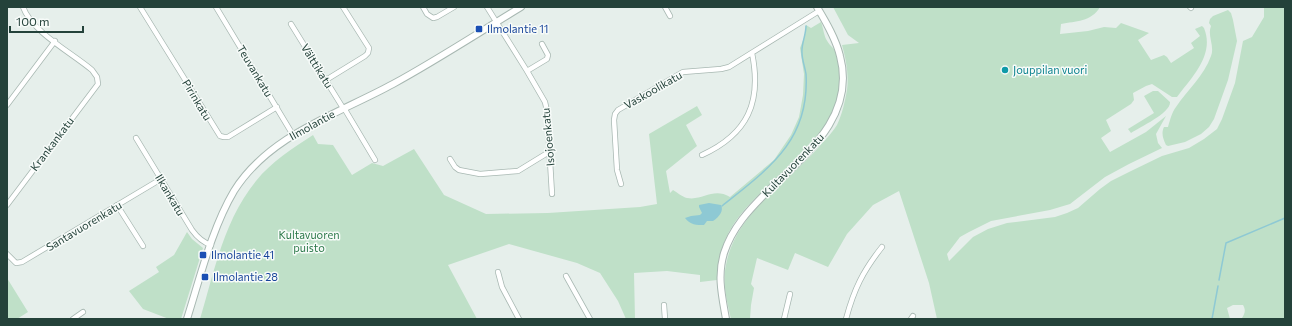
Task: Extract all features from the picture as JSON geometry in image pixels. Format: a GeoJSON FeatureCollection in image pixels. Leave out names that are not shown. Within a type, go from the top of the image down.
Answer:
{"type":"FeatureCollection","features":[{"type":"Feature","properties":{"kind":"street"},"geometry":{"type":"LineString","coordinates":[[7,105],[54,41],[32,22],[26,15],[23,7]]}},
{"type":"Feature","properties":{"kind":"street","name":"Pirinkatu"},"geometry":{"type":"LineString","coordinates":[[140,7],[220,136],[228,137],[277,107]]}},
{"type":"Feature","properties":{"kind":"street","name":"Teuvankatu"},"geometry":{"type":"LineString","coordinates":[[216,7],[294,135]]}},
{"type":"Feature","properties":{"kind":"street"},"geometry":{"type":"LineString","coordinates":[[326,80],[368,53],[369,48],[343,7]]}},
{"type":"Feature","properties":{"kind":"street"},"geometry":{"type":"LineString","coordinates":[[423,7],[427,14],[433,18],[454,7]]}},
{"type":"Feature","properties":{"kind":"street","name":"Isojoenkatu"},"geometry":{"type":"LineString","coordinates":[[487,7],[545,102],[547,111],[552,194]]}},
{"type":"Feature","properties":{"kind":"street","name":"Ilmolantie"},"geometry":{"type":"LineString","coordinates":[[187,319],[211,245],[225,208],[235,190],[260,160],[294,135],[422,68],[521,7]]}},
{"type":"Feature","properties":{"kind":"street"},"geometry":{"type":"LineString","coordinates":[[664,7],[670,16]]}},
{"type":"Feature","properties":{"kind":"street","name":"Vaskoolikatu"},"geometry":{"type":"LineString","coordinates":[[621,184],[617,170],[614,120],[615,114],[618,110],[683,72],[721,70],[737,63],[818,9]]}},
{"type":"Feature","properties":{"kind":"street","name":"Kultavuorenkatu"},"geometry":{"type":"LineString","coordinates":[[726,319],[720,289],[720,278],[723,258],[729,240],[745,215],[821,138],[835,117],[840,103],[843,72],[841,57],[818,9]]}},
{"type":"Feature","properties":{"kind":"street","name":"Välttikatu"},"geometry":{"type":"LineString","coordinates":[[291,24],[375,160]]}},
{"type":"Feature","properties":{"kind":"street","name":"Krankankatu"},"geometry":{"type":"LineString","coordinates":[[7,205],[98,84],[97,77],[92,70],[54,41]]}},
{"type":"Feature","properties":{"kind":"street"},"geometry":{"type":"LineString","coordinates":[[527,71],[547,59],[548,55],[542,44]]}},
{"type":"Feature","properties":{"kind":"street"},"geometry":{"type":"LineString","coordinates":[[702,155],[717,148],[730,139],[745,121],[754,95],[756,82],[752,53]]}},
{"type":"Feature","properties":{"kind":"street","name":"Ilkankatu"},"geometry":{"type":"LineString","coordinates":[[136,138],[192,230],[203,242],[211,245]]}},
{"type":"Feature","properties":{"kind":"street"},"geometry":{"type":"LineString","coordinates":[[450,159],[455,168],[459,170],[480,174],[518,171],[549,152]]}},
{"type":"Feature","properties":{"kind":"street","name":"Santavuorenkatu"},"geometry":{"type":"LineString","coordinates":[[7,254],[16,263],[22,262],[160,179]]}},
{"type":"Feature","properties":{"kind":"street"},"geometry":{"type":"LineString","coordinates":[[117,205],[143,246]]}},
{"type":"Feature","properties":{"kind":"street"},"geometry":{"type":"LineString","coordinates":[[846,319],[860,278],[882,246]]}},
{"type":"Feature","properties":{"kind":"street"},"geometry":{"type":"LineString","coordinates":[[498,272],[502,287],[520,319]]}},
{"type":"Feature","properties":{"kind":"street"},"geometry":{"type":"LineString","coordinates":[[566,276],[590,319]]}},
{"type":"Feature","properties":{"kind":"street"},"geometry":{"type":"LineString","coordinates":[[784,319],[790,294]]}},
{"type":"Feature","properties":{"kind":"street"},"geometry":{"type":"LineString","coordinates":[[664,305],[665,319]]}},
{"type":"Feature","properties":{"kind":"street"},"geometry":{"type":"LineString","coordinates":[[73,319],[83,312]]}},
{"type":"Feature","properties":{"kind":"green space"},"geometry":{"type":"Polygon","coordinates":[[[833,7],[1100,7],[1092,16],[1088,18],[1061,24],[1060,34],[1088,31],[1104,27],[1116,28],[1121,23],[1149,33],[1138,40],[1151,60],[1164,55],[1171,63],[1194,48],[1191,43],[1200,36],[1195,29],[1202,26],[1204,28],[1207,38],[1207,47],[1204,56],[1195,73],[1177,97],[1172,97],[1152,84],[1133,93],[1134,100],[1131,104],[1106,120],[1111,131],[1101,138],[1110,152],[1146,132],[1166,116],[1156,134],[1158,143],[1162,148],[1105,177],[1070,204],[1050,210],[991,221],[969,232],[960,237],[947,254],[949,261],[973,237],[988,229],[1007,223],[1055,217],[1067,213],[1078,208],[1111,181],[1162,156],[1189,148],[1204,139],[1217,129],[1222,119],[1235,83],[1243,41],[1252,37],[1264,17],[1264,7],[1285,7],[1285,319],[1239,319],[1244,315],[1244,307],[1243,305],[1233,305],[1227,308],[1230,319],[937,319],[929,283],[899,191],[873,205],[847,234],[828,267],[795,253],[788,270],[757,258],[751,284],[754,288],[750,319],[731,319],[726,292],[725,272],[731,247],[740,230],[750,215],[763,201],[805,162],[833,131],[840,117],[848,84],[847,67],[842,45],[859,43],[848,35],[833,7]]]}},
{"type":"Feature","properties":{"kind":"green space"},"geometry":{"type":"Polygon","coordinates":[[[1228,10],[1231,13],[1237,41],[1228,80],[1214,119],[1209,127],[1201,134],[1185,142],[1168,146],[1166,145],[1163,136],[1164,127],[1168,127],[1175,109],[1200,76],[1211,56],[1212,48],[1210,34],[1211,26],[1209,23],[1210,19],[1213,16],[1228,10]]]}},
{"type":"Feature","properties":{"kind":"green space","name":"Kultavuoren puisto"},"geometry":{"type":"Polygon","coordinates":[[[821,22],[826,39],[836,54],[840,72],[839,96],[831,117],[818,137],[747,207],[733,225],[721,251],[717,280],[700,282],[700,275],[667,271],[634,273],[635,319],[626,319],[618,301],[600,273],[577,263],[509,244],[448,265],[477,319],[200,319],[221,247],[236,212],[245,196],[268,168],[313,135],[318,144],[333,145],[352,175],[372,163],[383,166],[414,149],[444,195],[486,214],[548,213],[640,207],[657,204],[649,134],[697,106],[702,115],[686,125],[697,146],[666,171],[670,193],[673,190],[681,196],[687,198],[698,198],[718,193],[730,197],[774,160],[791,135],[799,117],[803,95],[804,74],[800,48],[805,35],[806,25],[811,28],[821,22]]]}},
{"type":"Feature","properties":{"kind":"green space"},"geometry":{"type":"Polygon","coordinates":[[[1153,91],[1158,91],[1170,102],[1169,106],[1166,111],[1131,133],[1128,129],[1154,113],[1144,96],[1153,91]]]}},
{"type":"Feature","properties":{"kind":"green space"},"geometry":{"type":"Polygon","coordinates":[[[187,232],[192,239],[203,248],[181,319],[169,319],[143,309],[129,291],[159,272],[156,267],[174,255],[187,232]]]}},
{"type":"Feature","properties":{"kind":"green space"},"geometry":{"type":"Polygon","coordinates":[[[7,278],[28,312],[17,319],[7,319],[7,278]]]}},
{"type":"Feature","properties":{"kind":"water"},"geometry":{"type":"Polygon","coordinates":[[[709,203],[721,205],[722,207],[720,214],[713,221],[707,221],[704,225],[696,225],[689,222],[685,218],[700,215],[702,213],[699,205],[709,203]]]}},
{"type":"Feature","properties":{"kind":"waterway"},"geometry":{"type":"LineString","coordinates":[[722,206],[770,166],[783,151],[801,118],[805,97],[806,74],[802,58],[802,50],[806,26]]}},
{"type":"Feature","properties":{"kind":"waterway"},"geometry":{"type":"LineString","coordinates":[[1219,280],[1226,243],[1285,218]]}},
{"type":"Feature","properties":{"kind":"waterway"},"geometry":{"type":"LineString","coordinates":[[1212,319],[1218,286]]}},
{"type":"Feature","properties":{"kind":"place","name":"Ilmolantie 11"},"geometry":{"type":"Point","coordinates":[479,29]}},
{"type":"Feature","properties":{"kind":"place","name":"Jouppilan vuori"},"geometry":{"type":"Point","coordinates":[1005,70]}},
{"type":"Feature","properties":{"kind":"place","name":"Ilmolantie 41"},"geometry":{"type":"Point","coordinates":[203,255]}},
{"type":"Feature","properties":{"kind":"place","name":"Ilmolantie 28"},"geometry":{"type":"Point","coordinates":[205,277]}}]}
